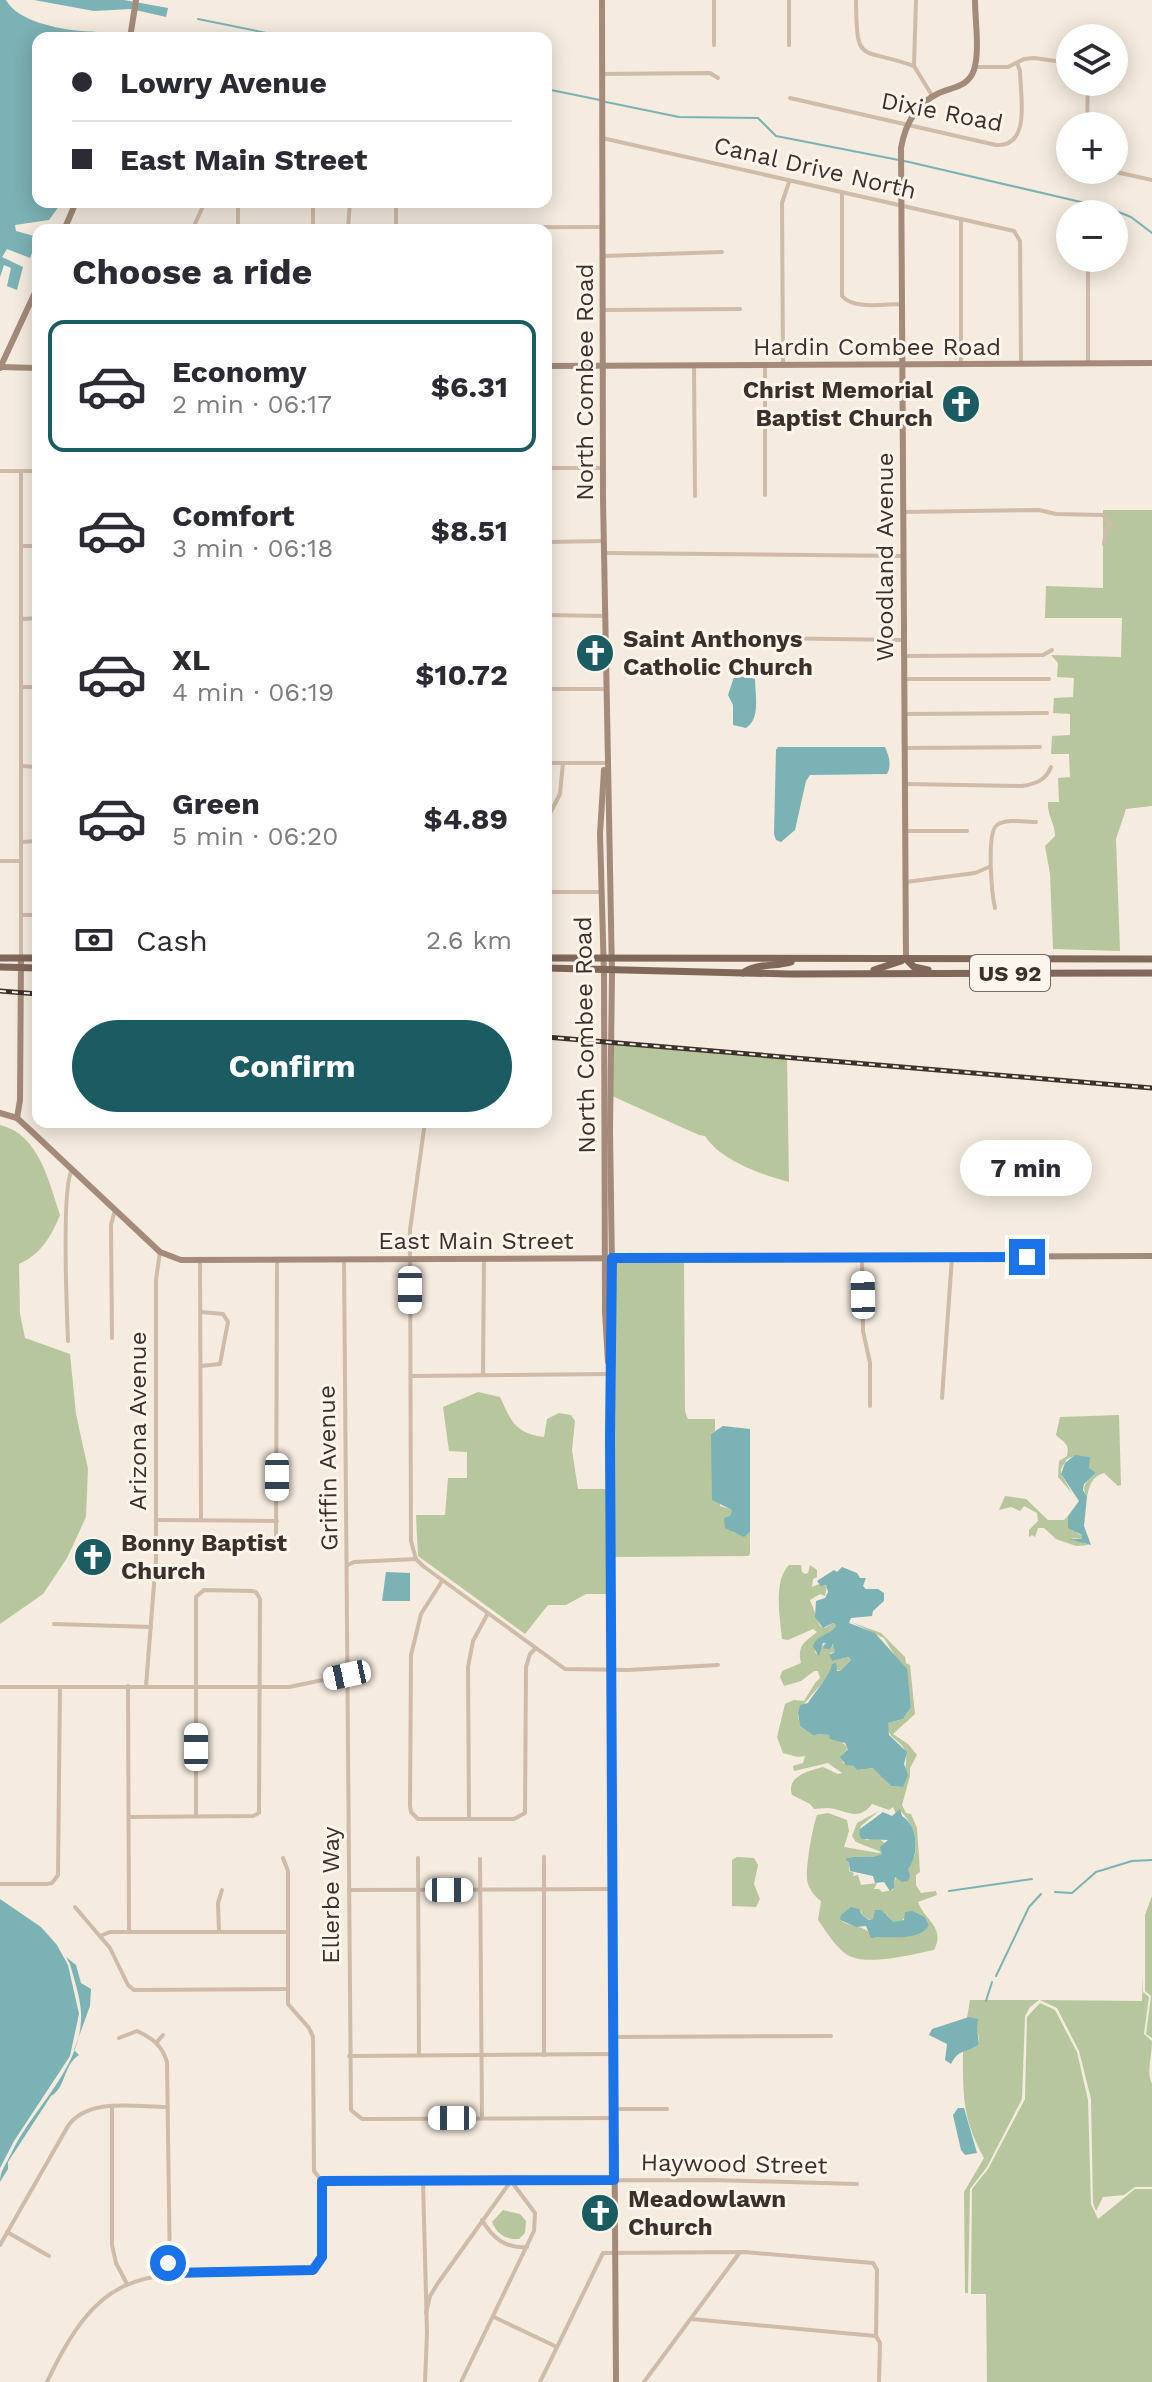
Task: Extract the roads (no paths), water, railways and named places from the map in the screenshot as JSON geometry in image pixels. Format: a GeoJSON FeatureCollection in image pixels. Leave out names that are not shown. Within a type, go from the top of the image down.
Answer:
{"type":"FeatureCollection","features":[{"type":"Feature","properties":{"kind":"main road","name":"North Combee Road"},"geometry":{"type":"LineString","coordinates":[[602,0],[607,958]]}},
{"type":"Feature","properties":{"kind":"main road"},"geometry":{"type":"LineString","coordinates":[[906,125],[920,106],[963,85],[974,67],[975,0]]}},
{"type":"Feature","properties":{"kind":"main road"},"geometry":{"type":"LineString","coordinates":[[131,32],[136,1]]}},
{"type":"Feature","properties":{"kind":"main road","name":"Woodland Avenue"},"geometry":{"type":"LineString","coordinates":[[906,125],[900,160],[906,959]]}},
{"type":"Feature","properties":{"kind":"main road"},"geometry":{"type":"LineString","coordinates":[[32,299],[0,368],[32,368]]}},
{"type":"Feature","properties":{"kind":"main road","name":"Hardin Combee Road"},"geometry":{"type":"LineString","coordinates":[[552,366],[1152,363]]}},
{"type":"Feature","properties":{"kind":"main road","name":"North Combee Road"},"geometry":{"type":"LineString","coordinates":[[606,763],[602,775],[601,892],[608,969],[612,1352],[616,2382]]}},
{"type":"Feature","properties":{"kind":"main road"},"geometry":{"type":"LineString","coordinates":[[0,958],[32,958]]}},
{"type":"Feature","properties":{"kind":"main road"},"geometry":{"type":"LineString","coordinates":[[17,1118],[20,1100],[21,958]]}},
{"type":"Feature","properties":{"kind":"main road","name":"US 92"},"geometry":{"type":"LineString","coordinates":[[552,958],[1152,959]]}},
{"type":"Feature","properties":{"kind":"main road"},"geometry":{"type":"LineString","coordinates":[[743,973],[751,967],[778,966],[801,959]]}},
{"type":"Feature","properties":{"kind":"main road"},"geometry":{"type":"LineString","coordinates":[[853,973],[887,967],[906,959],[914,967],[945,974]]}},
{"type":"Feature","properties":{"kind":"main road"},"geometry":{"type":"LineString","coordinates":[[1126,959],[1140,963],[1151,972]]}},
{"type":"Feature","properties":{"kind":"main road"},"geometry":{"type":"LineString","coordinates":[[0,967],[32,968]]}},
{"type":"Feature","properties":{"kind":"main road","name":"US 92"},"geometry":{"type":"LineString","coordinates":[[552,968],[743,973],[1151,972]]}},
{"type":"Feature","properties":{"kind":"main road","name":"East Main Street"},"geometry":{"type":"LineString","coordinates":[[0,1113],[17,1118],[160,1252],[181,1260],[1152,1256]]}},
{"type":"Feature","properties":{"kind":"street"},"geometry":{"type":"LineString","coordinates":[[714,0],[714,45]]}},
{"type":"Feature","properties":{"kind":"street"},"geometry":{"type":"LineString","coordinates":[[789,0],[789,45]]}},
{"type":"Feature","properties":{"kind":"street"},"geometry":{"type":"LineString","coordinates":[[856,0],[857,39],[861,49],[914,66]]}},
{"type":"Feature","properties":{"kind":"street"},"geometry":{"type":"LineString","coordinates":[[916,0],[914,66],[933,97]]}},
{"type":"Feature","properties":{"kind":"street"},"geometry":{"type":"LineString","coordinates":[[1017,63],[1034,58],[1056,61]]}},
{"type":"Feature","properties":{"kind":"street","name":"Dixie Road"},"geometry":{"type":"LineString","coordinates":[[790,98],[996,145],[1011,143],[1021,127],[1020,71],[1017,63],[1008,67],[974,67]]}},
{"type":"Feature","properties":{"kind":"street"},"geometry":{"type":"LineString","coordinates":[[601,74],[710,73],[718,78]]}},
{"type":"Feature","properties":{"kind":"street","name":"Canal Drive North"},"geometry":{"type":"LineString","coordinates":[[602,138],[1014,231],[1018,236],[1021,364]]}},
{"type":"Feature","properties":{"kind":"street"},"geometry":{"type":"LineString","coordinates":[[1128,175],[1152,180]]}},
{"type":"Feature","properties":{"kind":"street"},"geometry":{"type":"LineString","coordinates":[[783,365],[782,203],[789,182]]}},
{"type":"Feature","properties":{"kind":"street"},"geometry":{"type":"LineString","coordinates":[[842,193],[842,296],[851,304],[902,304]]}},
{"type":"Feature","properties":{"kind":"street"},"geometry":{"type":"LineString","coordinates":[[961,219],[961,365]]}},
{"type":"Feature","properties":{"kind":"street"},"geometry":{"type":"LineString","coordinates":[[552,228],[603,227]]}},
{"type":"Feature","properties":{"kind":"street"},"geometry":{"type":"LineString","coordinates":[[603,256],[722,252]]}},
{"type":"Feature","properties":{"kind":"street"},"geometry":{"type":"LineString","coordinates":[[1088,272],[1088,364]]}},
{"type":"Feature","properties":{"kind":"street"},"geometry":{"type":"LineString","coordinates":[[603,310],[740,309]]}},
{"type":"Feature","properties":{"kind":"street"},"geometry":{"type":"LineString","coordinates":[[765,365],[765,495]]}},
{"type":"Feature","properties":{"kind":"street"},"geometry":{"type":"LineString","coordinates":[[694,366],[695,496]]}},
{"type":"Feature","properties":{"kind":"street"},"geometry":{"type":"LineString","coordinates":[[552,468],[603,468]]}},
{"type":"Feature","properties":{"kind":"street"},"geometry":{"type":"LineString","coordinates":[[0,471],[32,471]]}},
{"type":"Feature","properties":{"kind":"street"},"geometry":{"type":"LineString","coordinates":[[21,471],[21,958]]}},
{"type":"Feature","properties":{"kind":"street"},"geometry":{"type":"LineString","coordinates":[[903,512],[1039,510],[1056,514],[1103,515],[1110,524],[1104,544]]}},
{"type":"Feature","properties":{"kind":"street"},"geometry":{"type":"LineString","coordinates":[[552,542],[604,541]]}},
{"type":"Feature","properties":{"kind":"street"},"geometry":{"type":"LineString","coordinates":[[21,546],[32,546]]}},
{"type":"Feature","properties":{"kind":"street"},"geometry":{"type":"LineString","coordinates":[[604,553],[903,556]]}},
{"type":"Feature","properties":{"kind":"street"},"geometry":{"type":"LineString","coordinates":[[552,615],[604,616]]}},
{"type":"Feature","properties":{"kind":"street"},"geometry":{"type":"LineString","coordinates":[[22,619],[32,618]]}},
{"type":"Feature","properties":{"kind":"street"},"geometry":{"type":"LineString","coordinates":[[759,638],[903,640]]}},
{"type":"Feature","properties":{"kind":"street"},"geometry":{"type":"LineString","coordinates":[[904,656],[1043,655],[1052,650]]}},
{"type":"Feature","properties":{"kind":"street"},"geometry":{"type":"LineString","coordinates":[[904,679],[1049,679]]}},
{"type":"Feature","properties":{"kind":"street"},"geometry":{"type":"LineString","coordinates":[[22,687],[32,687]]}},
{"type":"Feature","properties":{"kind":"street"},"geometry":{"type":"LineString","coordinates":[[552,689],[605,689]]}},
{"type":"Feature","properties":{"kind":"street"},"geometry":{"type":"LineString","coordinates":[[904,714],[1047,713]]}},
{"type":"Feature","properties":{"kind":"street"},"geometry":{"type":"LineString","coordinates":[[905,748],[1040,747]]}},
{"type":"Feature","properties":{"kind":"street"},"geometry":{"type":"LineString","coordinates":[[552,763],[606,763]]}},
{"type":"Feature","properties":{"kind":"street"},"geometry":{"type":"LineString","coordinates":[[552,809],[560,794],[563,763]]}},
{"type":"Feature","properties":{"kind":"street"},"geometry":{"type":"LineString","coordinates":[[21,766],[32,767]]}},
{"type":"Feature","properties":{"kind":"street"},"geometry":{"type":"LineString","coordinates":[[905,784],[1022,786],[1043,779],[1051,767]]}},
{"type":"Feature","properties":{"kind":"street"},"geometry":{"type":"LineString","coordinates":[[995,908],[989,867],[995,826],[1036,822]]}},
{"type":"Feature","properties":{"kind":"street"},"geometry":{"type":"LineString","coordinates":[[905,831],[967,831]]}},
{"type":"Feature","properties":{"kind":"street"},"geometry":{"type":"LineString","coordinates":[[21,842],[32,841]]}},
{"type":"Feature","properties":{"kind":"street"},"geometry":{"type":"LineString","coordinates":[[0,861],[21,861]]}},
{"type":"Feature","properties":{"kind":"street"},"geometry":{"type":"LineString","coordinates":[[906,882],[975,873],[989,867]]}},
{"type":"Feature","properties":{"kind":"street"},"geometry":{"type":"LineString","coordinates":[[552,892],[601,892]]}},
{"type":"Feature","properties":{"kind":"street"},"geometry":{"type":"LineString","coordinates":[[21,915],[32,915]]}},
{"type":"Feature","properties":{"kind":"street"},"geometry":{"type":"LineString","coordinates":[[424,1128],[410,1230],[411,1541],[416,1559],[487,1615],[565,1669],[718,1665]]}},
{"type":"Feature","properties":{"kind":"street"},"geometry":{"type":"LineString","coordinates":[[68,1341],[66,1204],[67,1178],[72,1170]]}},
{"type":"Feature","properties":{"kind":"street"},"geometry":{"type":"LineString","coordinates":[[112,1338],[111,1225],[115,1210]]}},
{"type":"Feature","properties":{"kind":"street","name":"Arizona Avenue"},"geometry":{"type":"LineString","coordinates":[[146,1686],[156,1520],[156,1280],[160,1252]]}},
{"type":"Feature","properties":{"kind":"street"},"geometry":{"type":"LineString","coordinates":[[942,1398],[952,1257]]}},
{"type":"Feature","properties":{"kind":"street"},"geometry":{"type":"LineString","coordinates":[[862,1258],[863,1331],[870,1363],[870,1406]]}},
{"type":"Feature","properties":{"kind":"street","name":"Griffin Avenue"},"geometry":{"type":"LineString","coordinates":[[344,1259],[347,1675]]}},
{"type":"Feature","properties":{"kind":"street"},"geometry":{"type":"LineString","coordinates":[[483,1375],[484,1259]]}},
{"type":"Feature","properties":{"kind":"street"},"geometry":{"type":"LineString","coordinates":[[276,1543],[277,1260]]}},
{"type":"Feature","properties":{"kind":"street"},"geometry":{"type":"LineString","coordinates":[[200,1261],[201,1520]]}},
{"type":"Feature","properties":{"kind":"street"},"geometry":{"type":"LineString","coordinates":[[201,1312],[223,1314],[228,1322],[220,1364],[201,1366]]}},
{"type":"Feature","properties":{"kind":"street"},"geometry":{"type":"LineString","coordinates":[[411,1376],[610,1374]]}},
{"type":"Feature","properties":{"kind":"street"},"geometry":{"type":"LineString","coordinates":[[156,1520],[277,1521]]}},
{"type":"Feature","properties":{"kind":"street"},"geometry":{"type":"LineString","coordinates":[[348,1565],[354,1562],[416,1559]]}},
{"type":"Feature","properties":{"kind":"street"},"geometry":{"type":"LineString","coordinates":[[442,1581],[421,1614],[411,1655],[410,1806],[414,1816],[422,1820],[514,1819],[523,1816],[527,1809],[526,1667],[535,1649]]}},
{"type":"Feature","properties":{"kind":"street"},"geometry":{"type":"LineString","coordinates":[[129,1817],[196,1816],[258,1814],[260,1604],[259,1595],[252,1591],[201,1591],[196,1597],[196,1816]]}},
{"type":"Feature","properties":{"kind":"street"},"geometry":{"type":"LineString","coordinates":[[469,1819],[468,1667],[473,1641],[487,1615]]}},
{"type":"Feature","properties":{"kind":"street"},"geometry":{"type":"LineString","coordinates":[[54,1624],[151,1627]]}},
{"type":"Feature","properties":{"kind":"street"},"geometry":{"type":"LineString","coordinates":[[0,1687],[295,1686],[347,1675]]}},
{"type":"Feature","properties":{"kind":"street","name":"Ellerbe Way"},"geometry":{"type":"LineString","coordinates":[[347,1675],[350,2106],[353,2114],[362,2119],[482,2118]]}},
{"type":"Feature","properties":{"kind":"street"},"geometry":{"type":"LineString","coordinates":[[128,1686],[129,1932]]}},
{"type":"Feature","properties":{"kind":"street"},"geometry":{"type":"LineString","coordinates":[[0,1884],[47,1884],[57,1879],[60,1687]]}},
{"type":"Feature","properties":{"kind":"street"},"geometry":{"type":"LineString","coordinates":[[544,1857],[544,2055]]}},
{"type":"Feature","properties":{"kind":"street"},"geometry":{"type":"LineString","coordinates":[[47,2382],[68,2338],[83,2317],[104,2298],[127,2284],[170,2273],[309,2272],[318,2267],[322,2257],[322,2181],[314,2171],[313,2037],[288,2004],[288,1871],[283,1858]]}},
{"type":"Feature","properties":{"kind":"street"},"geometry":{"type":"LineString","coordinates":[[418,1858],[419,2055]]}},
{"type":"Feature","properties":{"kind":"street"},"geometry":{"type":"LineString","coordinates":[[480,1859],[482,2118],[614,2118]]}},
{"type":"Feature","properties":{"kind":"street"},"geometry":{"type":"LineString","coordinates":[[349,1890],[613,1889]]}},
{"type":"Feature","properties":{"kind":"street"},"geometry":{"type":"LineString","coordinates":[[219,1932],[218,1903],[222,1890]]}},
{"type":"Feature","properties":{"kind":"street"},"geometry":{"type":"LineString","coordinates":[[75,1907],[117,1960],[130,1988],[288,1989]]}},
{"type":"Feature","properties":{"kind":"street"},"geometry":{"type":"LineString","coordinates":[[100,1936],[110,1932],[288,1932]]}},
{"type":"Feature","properties":{"kind":"street"},"geometry":{"type":"LineString","coordinates":[[119,2038],[137,2031],[157,2042],[167,2062],[170,2273]]}},
{"type":"Feature","properties":{"kind":"street"},"geometry":{"type":"LineString","coordinates":[[157,2042],[163,2035]]}},
{"type":"Feature","properties":{"kind":"street"},"geometry":{"type":"LineString","coordinates":[[614,2037],[831,2036]]}},
{"type":"Feature","properties":{"kind":"street"},"geometry":{"type":"LineString","coordinates":[[349,2056],[614,2054]]}},
{"type":"Feature","properties":{"kind":"street"},"geometry":{"type":"LineString","coordinates":[[112,2107],[112,2245],[116,2263],[127,2284]]}},
{"type":"Feature","properties":{"kind":"street"},"geometry":{"type":"LineString","coordinates":[[0,2245],[72,2121],[92,2108],[167,2107]]}},
{"type":"Feature","properties":{"kind":"street"},"geometry":{"type":"LineString","coordinates":[[614,2109],[667,2109]]}},
{"type":"Feature","properties":{"kind":"street","name":"Haywood Street"},"geometry":{"type":"LineString","coordinates":[[322,2181],[713,2180],[857,2184]]}},
{"type":"Feature","properties":{"kind":"street"},"geometry":{"type":"LineString","coordinates":[[423,2181],[425,2382]]}},
{"type":"Feature","properties":{"kind":"street"},"geometry":{"type":"LineString","coordinates":[[426,2313],[430,2296],[511,2181],[535,2213],[536,2224],[461,2382]]}},
{"type":"Feature","properties":{"kind":"street"},"geometry":{"type":"LineString","coordinates":[[482,2220],[500,2241],[517,2248],[527,2247]]}},
{"type":"Feature","properties":{"kind":"street"},"geometry":{"type":"LineString","coordinates":[[7,2232],[49,2256]]}},
{"type":"Feature","properties":{"kind":"street"},"geometry":{"type":"LineString","coordinates":[[540,2382],[603,2253],[615,2252],[740,2252],[873,2263],[877,2270],[879,2382]]}},
{"type":"Feature","properties":{"kind":"street"},"geometry":{"type":"LineString","coordinates":[[644,2382],[740,2252]]}},
{"type":"Feature","properties":{"kind":"street"},"geometry":{"type":"LineString","coordinates":[[494,2317],[557,2347]]}},
{"type":"Feature","properties":{"kind":"street"},"geometry":{"type":"LineString","coordinates":[[691,2319],[876,2336]]}},
{"type":"Feature","properties":{"kind":"water"},"geometry":{"type":"Polygon","coordinates":[[[0,0],[6,0],[28,19],[92,32],[32,32],[32,208],[58,208],[49,220],[15,225],[16,231],[32,235],[32,253],[30,258],[7,249],[2,257],[23,267],[17,290],[7,286],[11,268],[4,265],[0,277],[0,0]]]}},
{"type":"Feature","properties":{"kind":"water"},"geometry":{"type":"Polygon","coordinates":[[[34,0],[124,0],[168,8],[166,17],[131,9],[94,11],[34,0]]]}},
{"type":"Feature","properties":{"kind":"water"},"geometry":{"type":"Polygon","coordinates":[[[742,675],[755,679],[754,718],[746,728],[733,725],[733,705],[728,695],[734,677],[742,675]]]}},
{"type":"Feature","properties":{"kind":"water"},"geometry":{"type":"Polygon","coordinates":[[[778,747],[885,747],[889,767],[887,774],[810,775],[795,830],[781,842],[776,840],[774,834],[778,747]]]}},
{"type":"Feature","properties":{"kind":"water"},"geometry":{"type":"Polygon","coordinates":[[[723,1426],[750,1429],[750,1532],[744,1537],[725,1528],[724,1518],[730,1516],[732,1510],[712,1500],[711,1434],[723,1426]]]}},
{"type":"Feature","properties":{"kind":"water"},"geometry":{"type":"Polygon","coordinates":[[[1075,1455],[1090,1457],[1089,1468],[1096,1473],[1084,1484],[1083,1490],[1087,1497],[1084,1526],[1091,1545],[1069,1539],[1082,1539],[1082,1535],[1068,1528],[1068,1516],[1079,1501],[1061,1474],[1065,1463],[1075,1455]]]}},
{"type":"Feature","properties":{"kind":"water"},"geometry":{"type":"Polygon","coordinates":[[[842,1567],[857,1573],[860,1578],[866,1578],[863,1586],[866,1589],[878,1589],[884,1593],[884,1601],[872,1616],[851,1618],[849,1623],[875,1633],[907,1669],[911,1707],[903,1719],[888,1723],[889,1735],[907,1752],[904,1764],[908,1775],[903,1787],[891,1786],[873,1768],[857,1770],[854,1766],[846,1765],[840,1757],[848,1749],[845,1743],[830,1739],[829,1735],[814,1736],[800,1726],[800,1705],[808,1703],[832,1664],[836,1663],[837,1671],[840,1671],[851,1660],[849,1657],[832,1661],[829,1655],[835,1652],[833,1644],[829,1650],[823,1648],[826,1643],[823,1643],[819,1656],[813,1647],[836,1625],[833,1623],[823,1628],[815,1617],[816,1601],[825,1598],[828,1592],[826,1585],[821,1586],[817,1581],[842,1567]]]}},
{"type":"Feature","properties":{"kind":"water"},"geometry":{"type":"Polygon","coordinates":[[[386,1572],[410,1573],[410,1601],[382,1601],[386,1572]]]}},
{"type":"Feature","properties":{"kind":"water"},"geometry":{"type":"Polygon","coordinates":[[[900,1809],[914,1833],[916,1848],[908,1869],[908,1881],[902,1882],[895,1877],[894,1888],[890,1891],[884,1882],[875,1883],[873,1876],[850,1871],[845,1859],[882,1854],[880,1847],[888,1840],[862,1839],[860,1829],[883,1812],[892,1816],[900,1809]]]}},
{"type":"Feature","properties":{"kind":"water"},"geometry":{"type":"Polygon","coordinates":[[[0,1899],[41,1927],[57,1945],[68,1965],[79,2014],[70,2056],[14,2141],[0,2168],[0,1899]]]}},
{"type":"Feature","properties":{"kind":"water"},"geometry":{"type":"Polygon","coordinates":[[[851,1907],[859,1909],[869,1920],[873,1919],[875,1910],[881,1910],[894,1922],[904,1920],[905,1912],[913,1911],[925,1917],[929,1925],[924,1931],[911,1936],[871,1938],[866,1926],[856,1927],[840,1920],[841,1915],[851,1907]]]}},
{"type":"Feature","properties":{"kind":"water"},"geometry":{"type":"Polygon","coordinates":[[[66,1957],[76,1965],[81,1983],[91,1989],[90,2006],[77,2043],[81,2012],[77,1988],[66,1957]]]}},
{"type":"Feature","properties":{"kind":"water"},"geometry":{"type":"Polygon","coordinates":[[[969,2017],[978,2019],[979,2044],[960,2053],[951,2064],[945,2060],[947,2044],[929,2035],[932,2029],[969,2017]]]}},
{"type":"Feature","properties":{"kind":"water"},"geometry":{"type":"Polygon","coordinates":[[[74,2050],[79,2055],[70,2064],[59,2088],[8,2162],[8,2169],[0,2182],[2,2171],[20,2137],[66,2069],[74,2050]]]}},
{"type":"Feature","properties":{"kind":"water"},"geometry":{"type":"Polygon","coordinates":[[[958,2108],[964,2108],[977,2153],[965,2155],[961,2150],[953,2115],[958,2108]]]}},
{"type":"Feature","properties":{"kind":"waterway"},"geometry":{"type":"LineString","coordinates":[[198,19],[262,32]]}},
{"type":"Feature","properties":{"kind":"waterway"},"geometry":{"type":"LineString","coordinates":[[552,90],[600,100]]}},
{"type":"Feature","properties":{"kind":"waterway"},"geometry":{"type":"LineString","coordinates":[[606,102],[679,117],[758,118],[776,136],[909,162],[1111,209],[1131,217],[1152,233]]}},
{"type":"Feature","properties":{"kind":"waterway"},"geometry":{"type":"LineString","coordinates":[[1055,1892],[1072,1893],[1096,1872],[1132,1861],[1152,1860]]}},
{"type":"Feature","properties":{"kind":"waterway"},"geometry":{"type":"LineString","coordinates":[[949,1891],[1032,1879]]}},
{"type":"Feature","properties":{"kind":"waterway"},"geometry":{"type":"LineString","coordinates":[[996,1976],[1029,1907],[1041,1894]]}},
{"type":"Feature","properties":{"kind":"waterway"},"geometry":{"type":"LineString","coordinates":[[986,2001],[992,1982]]}},
{"type":"Feature","properties":{"kind":"railway"},"geometry":{"type":"LineString","coordinates":[[0,991],[32,994]]}},
{"type":"Feature","properties":{"kind":"railway"},"geometry":{"type":"LineString","coordinates":[[552,1038],[1152,1088]]}},
{"type":"Feature","properties":{"kind":"place","name":"Christ Memorial Baptist Church"},"geometry":{"type":"Point","coordinates":[961,404]}},
{"type":"Feature","properties":{"kind":"place","name":"Saint Anthonys Catholic Church"},"geometry":{"type":"Point","coordinates":[595,653]}},
{"type":"Feature","properties":{"kind":"place","name":"Bonny Baptist Church"},"geometry":{"type":"Point","coordinates":[93,1557]}},
{"type":"Feature","properties":{"kind":"place","name":"Meadowlawn Church"},"geometry":{"type":"Point","coordinates":[600,2213]}}]}
